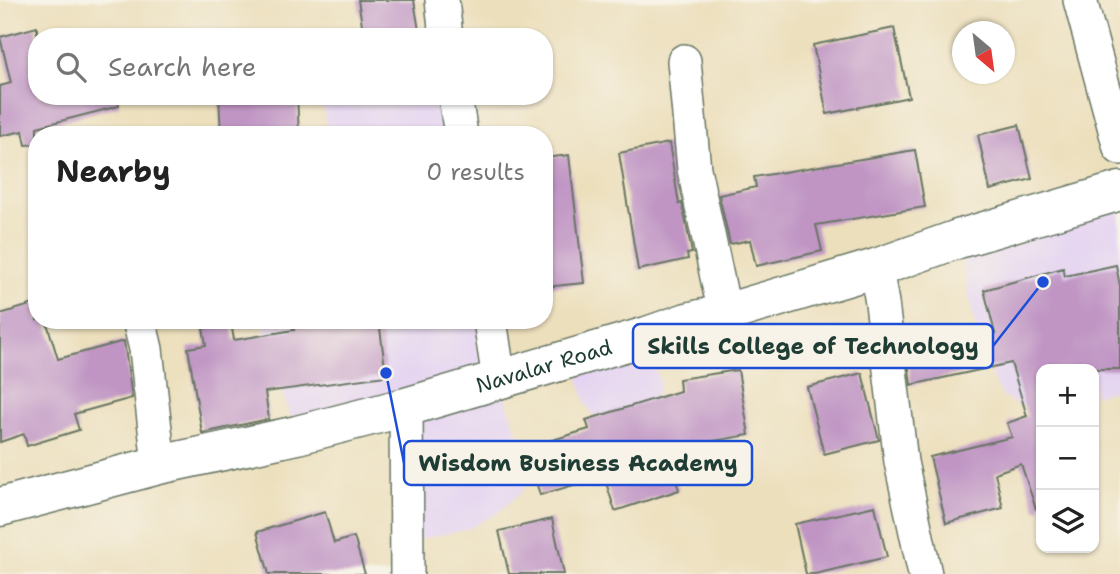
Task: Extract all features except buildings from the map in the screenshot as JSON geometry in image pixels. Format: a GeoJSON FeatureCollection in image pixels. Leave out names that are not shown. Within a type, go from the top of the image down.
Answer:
{"type":"FeatureCollection","features":[{"type":"Feature","properties":{"kind":"street"},"geometry":{"type":"LineString","coordinates":[[442,0],[445,28]]}},
{"type":"Feature","properties":{"kind":"street"},"geometry":{"type":"LineString","coordinates":[[1080,0],[1120,148]]}},
{"type":"Feature","properties":{"kind":"street"},"geometry":{"type":"LineString","coordinates":[[684,61],[694,169],[726,313]]}},
{"type":"Feature","properties":{"kind":"street"},"geometry":{"type":"LineString","coordinates":[[456,105],[460,126]]}},
{"type":"Feature","properties":{"kind":"street","name":"Navalar Road"},"geometry":{"type":"LineString","coordinates":[[0,507],[159,465],[297,435],[406,407],[687,322],[879,285],[958,239],[1120,191]]}},
{"type":"Feature","properties":{"kind":"street"},"geometry":{"type":"LineString","coordinates":[[879,285],[901,462],[925,574]]}},
{"type":"Feature","properties":{"kind":"street"},"geometry":{"type":"LineString","coordinates":[[141,329],[146,349],[159,465]]}},
{"type":"Feature","properties":{"kind":"street"},"geometry":{"type":"LineString","coordinates":[[491,329],[499,380]]}},
{"type":"Feature","properties":{"kind":"street"},"geometry":{"type":"LineString","coordinates":[[406,407],[408,574]]}},
{"type":"Feature","properties":{"kind":"shaded area"},"geometry":{"type":"Polygon","coordinates":[[[456,105],[460,126],[326,126],[323,106],[456,105]]]}},
{"type":"Feature","properties":{"kind":"shaded area"},"geometry":{"type":"Polygon","coordinates":[[[1120,191],[1120,388],[1099,394],[1099,364],[1036,364],[1036,410],[1017,405],[1002,395],[993,380],[975,325],[958,239],[1120,191]]]}},
{"type":"Feature","properties":{"kind":"shaded area"},"geometry":{"type":"Polygon","coordinates":[[[265,329],[491,329],[499,380],[518,434],[525,468],[524,490],[499,512],[468,529],[407,542],[406,407],[297,435],[265,343],[265,329]]]}},
{"type":"Feature","properties":{"kind":"shaded area"},"geometry":{"type":"Polygon","coordinates":[[[647,336],[659,381],[653,402],[607,419],[593,415],[581,388],[575,357],[647,336]]]}},
{"type":"Feature","properties":{"kind":"place","name":"Skills College of Technology"},"geometry":{"type":"Point","coordinates":[1043,282]}},
{"type":"Feature","properties":{"kind":"place","name":"Wisdom Business Academy"},"geometry":{"type":"Point","coordinates":[386,373]}}]}
